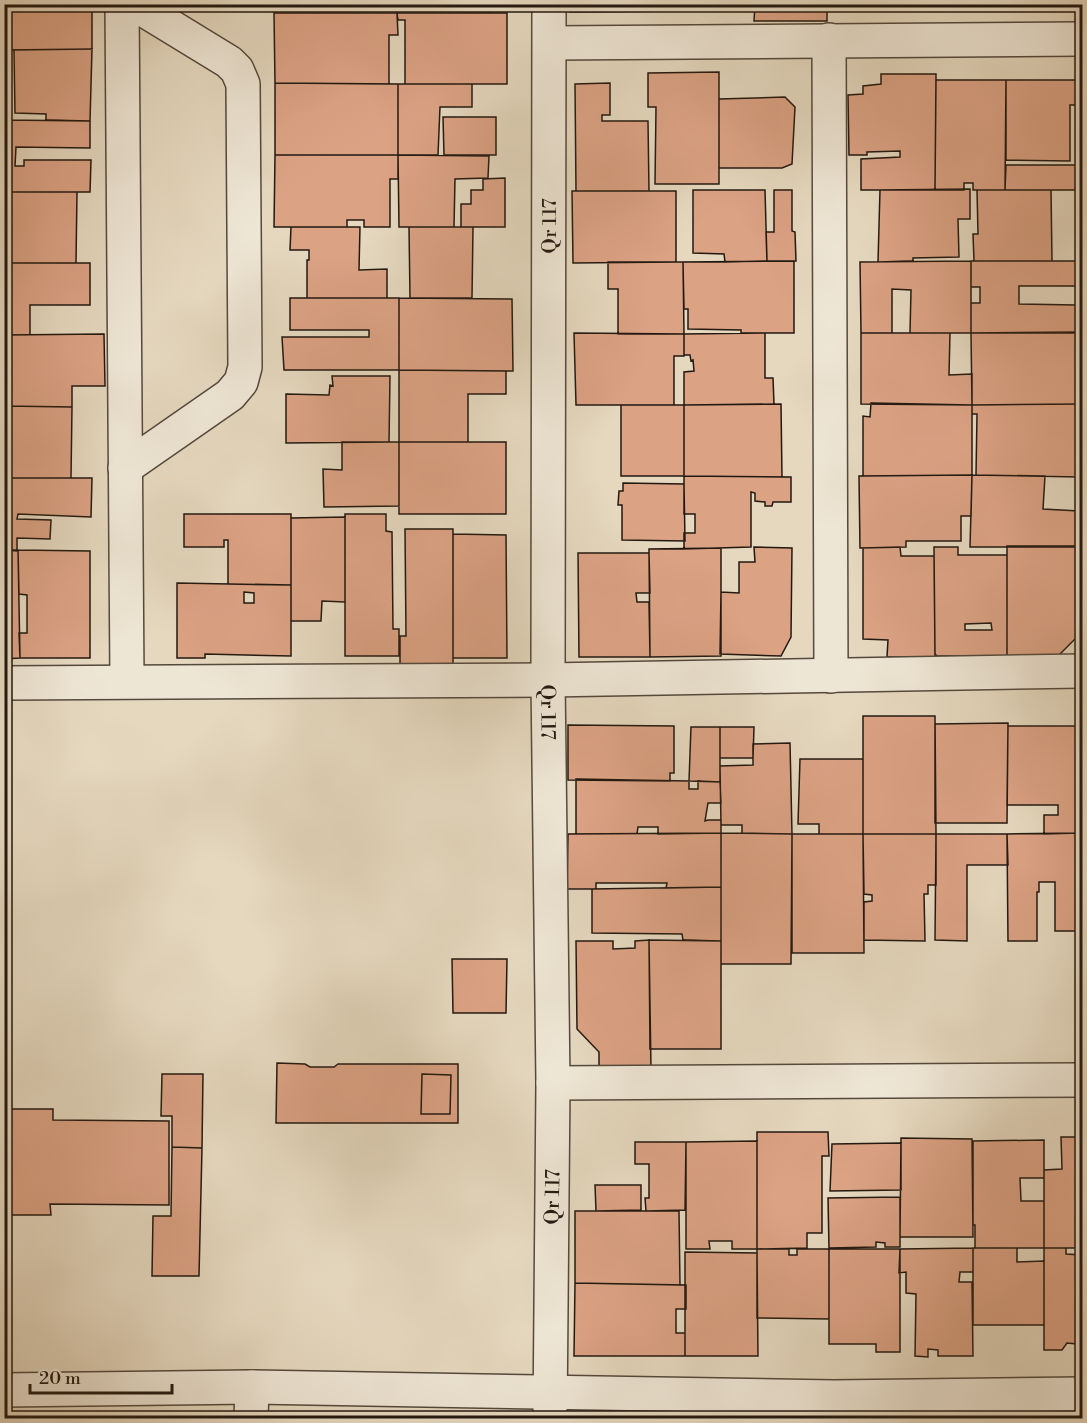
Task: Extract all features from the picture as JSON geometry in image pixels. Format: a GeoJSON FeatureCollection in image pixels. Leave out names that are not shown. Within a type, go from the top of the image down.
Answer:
{"type":"FeatureCollection","features":[{"type":"Feature","properties":{"kind":"street"},"geometry":{"type":"LineString","coordinates":[[122,4],[127,681]]}},
{"type":"Feature","properties":{"kind":"street"},"geometry":{"type":"LineString","coordinates":[[125,468],[230,395],[241,382],[245,367],[243,84],[237,70],[229,62],[134,4]]}},
{"type":"Feature","properties":{"kind":"street","name":"Qr 117"},"geometry":{"type":"LineString","coordinates":[[549,4],[548,680],[553,1083],[550,1405]]}},
{"type":"Feature","properties":{"kind":"street"},"geometry":{"type":"LineString","coordinates":[[550,43],[1083,39]]}},
{"type":"Feature","properties":{"kind":"street"},"geometry":{"type":"LineString","coordinates":[[830,40],[831,676]]}},
{"type":"Feature","properties":{"kind":"street"},"geometry":{"type":"LineString","coordinates":[[4,683],[548,680],[1083,670]]}},
{"type":"Feature","properties":{"kind":"street"},"geometry":{"type":"LineString","coordinates":[[553,1083],[1083,1080]]}},
{"type":"Feature","properties":{"kind":"street"},"geometry":{"type":"LineString","coordinates":[[4,1390],[251,1403],[834,1408],[1083,1394]]}},
{"type":"Feature","properties":{"kind":"building"},"geometry":{"type":"Polygon","coordinates":[[[4,4],[92,4],[92,49],[4,50],[4,4]]]}},
{"type":"Feature","properties":{"kind":"building"},"geometry":{"type":"Polygon","coordinates":[[[313,4],[392,4],[392,9],[359,9],[359,13],[313,13],[313,4]]]}},
{"type":"Feature","properties":{"kind":"building"},"geometry":{"type":"Polygon","coordinates":[[[397,4],[490,4],[490,13],[398,13],[397,4]]]}},
{"type":"Feature","properties":{"kind":"building"},"geometry":{"type":"Polygon","coordinates":[[[570,4],[683,4],[683,11],[570,12],[570,4]]]}},
{"type":"Feature","properties":{"kind":"building"},"geometry":{"type":"Polygon","coordinates":[[[755,4],[827,4],[827,21],[754,21],[755,4]]]}},
{"type":"Feature","properties":{"kind":"building"},"geometry":{"type":"Polygon","coordinates":[[[827,4],[854,4],[855,11],[827,11],[827,4]]]}},
{"type":"Feature","properties":{"kind":"building"},"geometry":{"type":"Polygon","coordinates":[[[871,4],[898,4],[898,11],[871,11],[871,4]]]}},
{"type":"Feature","properties":{"kind":"building"},"geometry":{"type":"Polygon","coordinates":[[[898,4],[970,4],[970,10],[898,11],[898,4]]]}},
{"type":"Feature","properties":{"kind":"building"},"geometry":{"type":"Polygon","coordinates":[[[970,4],[1042,4],[1042,11],[970,10],[970,4]]]}},
{"type":"Feature","properties":{"kind":"building"},"geometry":{"type":"Polygon","coordinates":[[[274,13],[397,13],[398,35],[389,35],[389,84],[275,83],[274,13]]]}},
{"type":"Feature","properties":{"kind":"building"},"geometry":{"type":"Polygon","coordinates":[[[397,13],[507,13],[507,84],[405,84],[405,20],[398,20],[397,13]]]}},
{"type":"Feature","properties":{"kind":"building"},"geometry":{"type":"Polygon","coordinates":[[[92,49],[90,121],[46,120],[46,114],[15,113],[14,50],[92,49]]]}},
{"type":"Feature","properties":{"kind":"building"},"geometry":{"type":"Polygon","coordinates":[[[4,50],[10,50],[11,120],[4,120],[4,50]]]}},
{"type":"Feature","properties":{"kind":"building"},"geometry":{"type":"Polygon","coordinates":[[[719,72],[719,184],[655,184],[656,107],[648,107],[648,73],[719,72]]]}},
{"type":"Feature","properties":{"kind":"building"},"geometry":{"type":"Polygon","coordinates":[[[881,74],[936,74],[935,190],[861,190],[861,159],[900,157],[900,151],[849,155],[848,95],[863,94],[863,86],[881,84],[881,74]]]}},
{"type":"Feature","properties":{"kind":"building"},"geometry":{"type":"Polygon","coordinates":[[[936,80],[1006,80],[1005,190],[973,190],[973,183],[964,183],[964,190],[935,190],[936,80]]]}},
{"type":"Feature","properties":{"kind":"building"},"geometry":{"type":"Polygon","coordinates":[[[1006,80],[1077,80],[1077,105],[1070,105],[1070,161],[1006,160],[1006,80]]]}},
{"type":"Feature","properties":{"kind":"building"},"geometry":{"type":"Polygon","coordinates":[[[275,83],[398,84],[398,155],[275,155],[275,83]]]}},
{"type":"Feature","properties":{"kind":"building"},"geometry":{"type":"Polygon","coordinates":[[[610,83],[610,115],[602,115],[602,121],[648,121],[649,191],[576,191],[575,84],[610,83]]]}},
{"type":"Feature","properties":{"kind":"building"},"geometry":{"type":"Polygon","coordinates":[[[398,84],[472,84],[472,107],[440,107],[438,155],[398,155],[398,84]]]}},
{"type":"Feature","properties":{"kind":"building"},"geometry":{"type":"Polygon","coordinates":[[[785,97],[795,107],[792,164],[782,168],[719,168],[719,99],[785,97]]]}},
{"type":"Feature","properties":{"kind":"building"},"geometry":{"type":"Polygon","coordinates":[[[443,117],[496,117],[496,155],[444,155],[443,117]]]}},
{"type":"Feature","properties":{"kind":"building"},"geometry":{"type":"Polygon","coordinates":[[[4,120],[90,121],[90,148],[16,147],[15,166],[24,166],[24,160],[91,160],[90,192],[4,192],[4,120]]]}},
{"type":"Feature","properties":{"kind":"building"},"geometry":{"type":"Polygon","coordinates":[[[275,155],[398,155],[398,179],[390,179],[390,227],[364,227],[364,220],[347,220],[347,227],[274,227],[275,155]]]}},
{"type":"Feature","properties":{"kind":"building"},"geometry":{"type":"Polygon","coordinates":[[[398,155],[489,156],[488,178],[455,179],[454,227],[399,227],[398,155]]]}},
{"type":"Feature","properties":{"kind":"building"},"geometry":{"type":"Polygon","coordinates":[[[1006,165],[1076,165],[1076,190],[1005,190],[1006,165]]]}},
{"type":"Feature","properties":{"kind":"building"},"geometry":{"type":"Polygon","coordinates":[[[505,178],[505,227],[461,227],[461,204],[471,204],[471,190],[483,190],[483,179],[505,178]]]}},
{"type":"Feature","properties":{"kind":"building"},"geometry":{"type":"Polygon","coordinates":[[[970,189],[970,219],[958,219],[959,257],[913,258],[913,261],[878,262],[880,190],[970,189]]]}},
{"type":"Feature","properties":{"kind":"building"},"geometry":{"type":"Polygon","coordinates":[[[693,190],[765,190],[767,261],[725,262],[724,254],[693,253],[693,190]]]}},
{"type":"Feature","properties":{"kind":"building"},"geometry":{"type":"Polygon","coordinates":[[[774,190],[792,190],[792,231],[795,232],[796,261],[767,261],[766,232],[774,232],[774,190]]]}},
{"type":"Feature","properties":{"kind":"building"},"geometry":{"type":"Polygon","coordinates":[[[977,190],[1051,190],[1052,261],[974,261],[973,234],[978,234],[977,190]]]}},
{"type":"Feature","properties":{"kind":"building"},"geometry":{"type":"Polygon","coordinates":[[[572,191],[676,191],[676,262],[573,263],[572,191]]]}},
{"type":"Feature","properties":{"kind":"building"},"geometry":{"type":"Polygon","coordinates":[[[4,192],[77,192],[76,263],[4,263],[4,192]]]}},
{"type":"Feature","properties":{"kind":"building"},"geometry":{"type":"Polygon","coordinates":[[[291,227],[360,227],[359,270],[387,269],[387,298],[307,298],[309,250],[290,250],[291,227]]]}},
{"type":"Feature","properties":{"kind":"building"},"geometry":{"type":"Polygon","coordinates":[[[409,227],[473,227],[472,298],[410,298],[409,227]]]}},
{"type":"Feature","properties":{"kind":"building"},"geometry":{"type":"Polygon","coordinates":[[[794,261],[794,333],[741,333],[741,330],[688,329],[688,309],[684,309],[683,262],[794,261]]]}},
{"type":"Feature","properties":{"kind":"building"},"geometry":{"type":"Polygon","coordinates":[[[971,261],[971,333],[910,333],[911,290],[892,289],[892,333],[861,333],[860,262],[971,261]]]}},
{"type":"Feature","properties":{"kind":"building"},"geometry":{"type":"Polygon","coordinates":[[[971,261],[1076,261],[1076,286],[1019,286],[1019,304],[1076,305],[1076,333],[971,333],[971,303],[980,303],[980,287],[971,287],[971,261]]]}},
{"type":"Feature","properties":{"kind":"building"},"geometry":{"type":"Polygon","coordinates":[[[608,262],[683,262],[684,334],[618,334],[618,289],[608,289],[608,262]]]}},
{"type":"Feature","properties":{"kind":"building"},"geometry":{"type":"Polygon","coordinates":[[[4,263],[90,263],[90,305],[30,305],[30,335],[4,335],[4,263]]]}},
{"type":"Feature","properties":{"kind":"building"},"geometry":{"type":"Polygon","coordinates":[[[290,298],[399,298],[399,370],[284,370],[282,337],[369,337],[369,330],[290,330],[290,298]]]}},
{"type":"Feature","properties":{"kind":"building"},"geometry":{"type":"Polygon","coordinates":[[[399,298],[512,299],[513,371],[399,370],[399,298]]]}},
{"type":"Feature","properties":{"kind":"building"},"geometry":{"type":"Polygon","coordinates":[[[1082,332],[1081,404],[972,405],[971,333],[1082,332]]]}},
{"type":"Feature","properties":{"kind":"building"},"geometry":{"type":"Polygon","coordinates":[[[574,333],[684,334],[684,356],[674,356],[674,405],[576,405],[574,333]]]}},
{"type":"Feature","properties":{"kind":"building"},"geometry":{"type":"Polygon","coordinates":[[[765,333],[765,378],[773,378],[774,404],[684,405],[684,372],[694,371],[690,355],[684,355],[684,334],[765,333]]]}},
{"type":"Feature","properties":{"kind":"building"},"geometry":{"type":"Polygon","coordinates":[[[861,333],[950,333],[949,375],[972,374],[972,405],[861,404],[861,333]]]}},
{"type":"Feature","properties":{"kind":"building"},"geometry":{"type":"Polygon","coordinates":[[[104,334],[105,386],[72,386],[72,407],[4,406],[4,335],[104,334]]]}},
{"type":"Feature","properties":{"kind":"building"},"geometry":{"type":"Polygon","coordinates":[[[399,370],[506,371],[506,394],[468,394],[468,442],[399,442],[399,370]]]}},
{"type":"Feature","properties":{"kind":"building"},"geometry":{"type":"Polygon","coordinates":[[[332,376],[390,376],[389,442],[286,443],[286,394],[329,395],[330,385],[333,386],[332,376]]]}},
{"type":"Feature","properties":{"kind":"building"},"geometry":{"type":"Polygon","coordinates":[[[871,403],[972,405],[972,475],[863,476],[863,416],[870,417],[871,403]]]}},
{"type":"Feature","properties":{"kind":"building"},"geometry":{"type":"Polygon","coordinates":[[[781,404],[782,477],[684,476],[684,405],[781,404]]]}},
{"type":"Feature","properties":{"kind":"building"},"geometry":{"type":"Polygon","coordinates":[[[1081,404],[1081,472],[1078,472],[1078,477],[976,475],[977,414],[972,414],[972,405],[1081,404]]]}},
{"type":"Feature","properties":{"kind":"building"},"geometry":{"type":"Polygon","coordinates":[[[621,405],[684,405],[684,476],[621,476],[621,405]]]}},
{"type":"Feature","properties":{"kind":"building"},"geometry":{"type":"Polygon","coordinates":[[[4,406],[72,407],[71,478],[4,478],[4,406]]]}},
{"type":"Feature","properties":{"kind":"building"},"geometry":{"type":"Polygon","coordinates":[[[342,442],[399,442],[399,506],[324,507],[323,469],[342,470],[342,442]]]}},
{"type":"Feature","properties":{"kind":"building"},"geometry":{"type":"Polygon","coordinates":[[[399,442],[506,442],[506,514],[399,514],[399,442]]]}},
{"type":"Feature","properties":{"kind":"building"},"geometry":{"type":"Polygon","coordinates":[[[972,475],[971,516],[961,516],[961,541],[906,541],[906,547],[860,548],[859,476],[972,475]]]}},
{"type":"Feature","properties":{"kind":"building"},"geometry":{"type":"Polygon","coordinates":[[[972,475],[1045,476],[1043,509],[1079,511],[1079,547],[970,547],[972,475]]]}},
{"type":"Feature","properties":{"kind":"building"},"geometry":{"type":"Polygon","coordinates":[[[684,476],[791,477],[791,502],[773,502],[772,506],[765,506],[765,502],[755,501],[755,493],[751,492],[751,547],[684,549],[684,533],[695,533],[695,514],[684,514],[684,476]]]}},
{"type":"Feature","properties":{"kind":"building"},"geometry":{"type":"Polygon","coordinates":[[[4,478],[92,478],[91,517],[18,514],[17,519],[51,520],[50,539],[17,538],[17,551],[4,550],[4,478]]]}},
{"type":"Feature","properties":{"kind":"building"},"geometry":{"type":"Polygon","coordinates":[[[623,483],[684,484],[685,541],[622,540],[622,505],[618,505],[619,491],[623,491],[623,483]]]}},
{"type":"Feature","properties":{"kind":"building"},"geometry":{"type":"Polygon","coordinates":[[[184,514],[291,514],[291,585],[228,584],[228,540],[224,540],[224,547],[184,547],[184,514]]]}},
{"type":"Feature","properties":{"kind":"building"},"geometry":{"type":"Polygon","coordinates":[[[345,514],[386,514],[386,531],[392,532],[393,629],[399,629],[399,656],[345,656],[345,514]]]}},
{"type":"Feature","properties":{"kind":"building"},"geometry":{"type":"Polygon","coordinates":[[[345,517],[345,602],[322,601],[321,621],[291,621],[291,518],[345,517]]]}},
{"type":"Feature","properties":{"kind":"building"},"geometry":{"type":"Polygon","coordinates":[[[405,529],[453,529],[453,664],[400,664],[400,636],[406,636],[405,529]]]}},
{"type":"Feature","properties":{"kind":"building"},"geometry":{"type":"Polygon","coordinates":[[[453,534],[506,535],[507,658],[453,658],[453,534]]]}},
{"type":"Feature","properties":{"kind":"building"},"geometry":{"type":"Polygon","coordinates":[[[1007,546],[1080,546],[1079,635],[1058,656],[1007,656],[1007,546]]]}},
{"type":"Feature","properties":{"kind":"building"},"geometry":{"type":"Polygon","coordinates":[[[754,547],[792,548],[791,637],[781,656],[720,654],[721,592],[739,593],[739,562],[755,562],[754,547]]]}},
{"type":"Feature","properties":{"kind":"building"},"geometry":{"type":"Polygon","coordinates":[[[900,547],[901,556],[934,556],[935,654],[938,657],[887,657],[888,640],[863,639],[863,548],[900,547]]]}},
{"type":"Feature","properties":{"kind":"building"},"geometry":{"type":"Polygon","coordinates":[[[934,547],[958,547],[958,555],[1007,555],[1007,656],[935,656],[934,547]],[[991,623],[965,624],[965,630],[992,630],[991,623]]]}},
{"type":"Feature","properties":{"kind":"building"},"geometry":{"type":"Polygon","coordinates":[[[721,548],[721,656],[650,657],[649,549],[721,548]]]}},
{"type":"Feature","properties":{"kind":"building"},"geometry":{"type":"Polygon","coordinates":[[[4,550],[18,550],[20,658],[4,659],[4,550]]]}},
{"type":"Feature","properties":{"kind":"building"},"geometry":{"type":"Polygon","coordinates":[[[18,550],[90,551],[90,658],[20,658],[19,633],[27,633],[27,595],[19,594],[18,550]]]}},
{"type":"Feature","properties":{"kind":"building"},"geometry":{"type":"Polygon","coordinates":[[[578,553],[649,553],[650,593],[636,593],[637,602],[649,602],[650,657],[579,657],[578,553]]]}},
{"type":"Feature","properties":{"kind":"building"},"geometry":{"type":"Polygon","coordinates":[[[177,583],[291,585],[291,656],[205,654],[205,658],[177,658],[177,583]],[[244,592],[244,603],[254,603],[254,593],[244,592]]]}},
{"type":"Feature","properties":{"kind":"building"},"geometry":{"type":"Polygon","coordinates":[[[863,716],[935,716],[936,834],[863,834],[863,716]]]}},
{"type":"Feature","properties":{"kind":"building"},"geometry":{"type":"Polygon","coordinates":[[[1008,723],[1007,823],[935,823],[935,724],[1008,723]]]}},
{"type":"Feature","properties":{"kind":"building"},"geometry":{"type":"Polygon","coordinates":[[[568,725],[674,726],[674,773],[670,773],[670,781],[568,780],[568,725]]]}},
{"type":"Feature","properties":{"kind":"building"},"geometry":{"type":"Polygon","coordinates":[[[1008,726],[1079,726],[1078,833],[1044,834],[1044,815],[1058,815],[1058,805],[1007,805],[1008,726]]]}},
{"type":"Feature","properties":{"kind":"building"},"geometry":{"type":"Polygon","coordinates":[[[1079,726],[1082,726],[1082,796],[1078,796],[1079,726]]]}},
{"type":"Feature","properties":{"kind":"building"},"geometry":{"type":"Polygon","coordinates":[[[691,727],[720,727],[720,782],[689,781],[691,727]]]}},
{"type":"Feature","properties":{"kind":"building"},"geometry":{"type":"Polygon","coordinates":[[[720,727],[754,727],[753,758],[720,758],[720,727]]]}},
{"type":"Feature","properties":{"kind":"building"},"geometry":{"type":"Polygon","coordinates":[[[790,743],[792,834],[742,833],[742,825],[721,825],[720,766],[753,765],[753,744],[790,743]]]}},
{"type":"Feature","properties":{"kind":"building"},"geometry":{"type":"Polygon","coordinates":[[[800,759],[863,759],[863,834],[819,834],[819,824],[798,824],[800,759]]]}},
{"type":"Feature","properties":{"kind":"building"},"geometry":{"type":"Polygon","coordinates":[[[576,779],[689,781],[689,789],[698,789],[698,781],[720,782],[721,803],[708,803],[705,821],[721,820],[721,833],[658,834],[658,827],[638,827],[637,834],[576,834],[576,779]]]}},
{"type":"Feature","properties":{"kind":"building"},"geometry":{"type":"Polygon","coordinates":[[[1078,800],[1082,800],[1082,833],[1078,833],[1078,800]]]}},
{"type":"Feature","properties":{"kind":"building"},"geometry":{"type":"Polygon","coordinates":[[[721,833],[792,834],[791,964],[721,964],[721,833]]]}},
{"type":"Feature","properties":{"kind":"building"},"geometry":{"type":"Polygon","coordinates":[[[721,833],[721,887],[666,888],[667,883],[596,883],[596,889],[567,889],[568,834],[721,833]]]}},
{"type":"Feature","properties":{"kind":"building"},"geometry":{"type":"Polygon","coordinates":[[[1078,833],[1082,833],[1082,885],[1078,885],[1078,833]]]}},
{"type":"Feature","properties":{"kind":"building"},"geometry":{"type":"Polygon","coordinates":[[[1078,833],[1078,931],[1055,931],[1055,882],[1039,882],[1037,941],[1008,941],[1007,834],[1078,833]]]}},
{"type":"Feature","properties":{"kind":"building"},"geometry":{"type":"Polygon","coordinates":[[[792,834],[863,834],[864,953],[792,953],[792,834]]]}},
{"type":"Feature","properties":{"kind":"building"},"geometry":{"type":"Polygon","coordinates":[[[863,834],[936,834],[936,885],[928,885],[928,894],[924,894],[925,941],[864,940],[864,902],[872,901],[872,895],[864,894],[863,834]]]}},
{"type":"Feature","properties":{"kind":"building"},"geometry":{"type":"Polygon","coordinates":[[[936,834],[1007,834],[1008,865],[967,865],[967,941],[935,940],[936,834]]]}},
{"type":"Feature","properties":{"kind":"building"},"geometry":{"type":"Polygon","coordinates":[[[721,887],[721,941],[683,940],[682,934],[592,933],[592,889],[721,887]]]}},
{"type":"Feature","properties":{"kind":"building"},"geometry":{"type":"Polygon","coordinates":[[[1078,895],[1082,895],[1082,954],[1078,954],[1078,895]]]}},
{"type":"Feature","properties":{"kind":"building"},"geometry":{"type":"Polygon","coordinates":[[[649,940],[651,1069],[599,1069],[599,1052],[577,1029],[576,941],[613,941],[613,949],[635,948],[635,941],[649,940]]]}},
{"type":"Feature","properties":{"kind":"building"},"geometry":{"type":"Polygon","coordinates":[[[649,940],[721,941],[721,1049],[650,1049],[649,940]]]}},
{"type":"Feature","properties":{"kind":"building"},"geometry":{"type":"Polygon","coordinates":[[[452,959],[507,959],[506,1013],[453,1013],[452,959]]]}},
{"type":"Feature","properties":{"kind":"building"},"geometry":{"type":"Polygon","coordinates":[[[277,1063],[305,1064],[310,1067],[334,1067],[338,1064],[458,1064],[458,1123],[276,1123],[277,1063]],[[422,1074],[421,1114],[450,1114],[451,1075],[422,1074]]]}},
{"type":"Feature","properties":{"kind":"building"},"geometry":{"type":"Polygon","coordinates":[[[162,1074],[203,1074],[202,1148],[172,1147],[172,1116],[161,1116],[162,1074]]]}},
{"type":"Feature","properties":{"kind":"building"},"geometry":{"type":"Polygon","coordinates":[[[422,1074],[451,1075],[450,1114],[421,1114],[422,1074]]]}},
{"type":"Feature","properties":{"kind":"building"},"geometry":{"type":"Polygon","coordinates":[[[5,1109],[53,1109],[53,1120],[169,1121],[169,1205],[50,1204],[51,1215],[5,1215],[5,1109]]]}},
{"type":"Feature","properties":{"kind":"building"},"geometry":{"type":"Polygon","coordinates":[[[757,1132],[828,1132],[829,1156],[822,1156],[822,1233],[807,1233],[807,1248],[757,1249],[757,1132]]]}},
{"type":"Feature","properties":{"kind":"building"},"geometry":{"type":"Polygon","coordinates":[[[1061,1137],[1082,1137],[1082,1248],[1044,1248],[1044,1170],[1062,1169],[1061,1137]]]}},
{"type":"Feature","properties":{"kind":"building"},"geometry":{"type":"Polygon","coordinates":[[[901,1138],[972,1139],[973,1237],[900,1237],[901,1138]]]}},
{"type":"Feature","properties":{"kind":"building"},"geometry":{"type":"Polygon","coordinates":[[[1044,1140],[1044,1178],[1020,1178],[1021,1201],[1044,1201],[1044,1248],[975,1248],[973,1141],[1044,1140]]]}},
{"type":"Feature","properties":{"kind":"building"},"geometry":{"type":"Polygon","coordinates":[[[757,1141],[757,1249],[732,1249],[732,1241],[709,1241],[710,1249],[686,1249],[686,1142],[757,1141]]]}},
{"type":"Feature","properties":{"kind":"building"},"geometry":{"type":"Polygon","coordinates":[[[635,1142],[686,1142],[685,1210],[646,1211],[645,1198],[649,1198],[649,1164],[635,1164],[635,1142]]]}},
{"type":"Feature","properties":{"kind":"building"},"geometry":{"type":"Polygon","coordinates":[[[901,1143],[901,1190],[830,1191],[832,1144],[901,1143]]]}},
{"type":"Feature","properties":{"kind":"building"},"geometry":{"type":"Polygon","coordinates":[[[172,1147],[202,1148],[199,1276],[152,1276],[153,1216],[171,1216],[172,1147]]]}},
{"type":"Feature","properties":{"kind":"building"},"geometry":{"type":"Polygon","coordinates":[[[595,1185],[641,1185],[641,1210],[596,1211],[595,1185]]]}},
{"type":"Feature","properties":{"kind":"building"},"geometry":{"type":"Polygon","coordinates":[[[900,1197],[900,1247],[885,1247],[885,1243],[876,1242],[876,1247],[829,1248],[828,1198],[900,1197]]]}},
{"type":"Feature","properties":{"kind":"building"},"geometry":{"type":"Polygon","coordinates":[[[575,1211],[679,1211],[680,1285],[575,1283],[575,1211]]]}},
{"type":"Feature","properties":{"kind":"building"},"geometry":{"type":"Polygon","coordinates":[[[973,1248],[1017,1248],[1017,1262],[1044,1261],[1044,1325],[973,1325],[973,1248]]]}},
{"type":"Feature","properties":{"kind":"building"},"geometry":{"type":"Polygon","coordinates":[[[973,1248],[973,1272],[960,1272],[959,1282],[972,1282],[973,1356],[938,1356],[938,1350],[928,1349],[928,1357],[915,1356],[916,1294],[906,1293],[906,1272],[899,1273],[900,1249],[973,1248]]]}},
{"type":"Feature","properties":{"kind":"building"},"geometry":{"type":"Polygon","coordinates":[[[1044,1248],[1066,1248],[1066,1254],[1082,1255],[1082,1348],[1077,1344],[1067,1343],[1062,1350],[1044,1350],[1044,1248]]]}},
{"type":"Feature","properties":{"kind":"building"},"geometry":{"type":"Polygon","coordinates":[[[757,1249],[789,1249],[789,1255],[797,1255],[797,1249],[829,1249],[829,1319],[757,1318],[757,1249]]]}},
{"type":"Feature","properties":{"kind":"building"},"geometry":{"type":"Polygon","coordinates":[[[829,1249],[900,1249],[900,1352],[876,1352],[876,1344],[829,1344],[829,1249]]]}},
{"type":"Feature","properties":{"kind":"building"},"geometry":{"type":"Polygon","coordinates":[[[685,1252],[757,1253],[758,1356],[685,1356],[685,1252]]]}},
{"type":"Feature","properties":{"kind":"building"},"geometry":{"type":"Polygon","coordinates":[[[575,1283],[686,1285],[686,1309],[676,1309],[676,1333],[685,1333],[685,1356],[574,1356],[575,1283]]]}},
{"type":"Feature","properties":{"kind":"building"},"geometry":{"type":"Polygon","coordinates":[[[437,1415],[491,1415],[501,1418],[437,1418],[437,1415]]]}},
{"type":"Feature","properties":{"kind":"building"},"geometry":{"type":"Polygon","coordinates":[[[364,1416],[364,1418],[291,1418],[291,1417],[364,1416]]]}}]}
